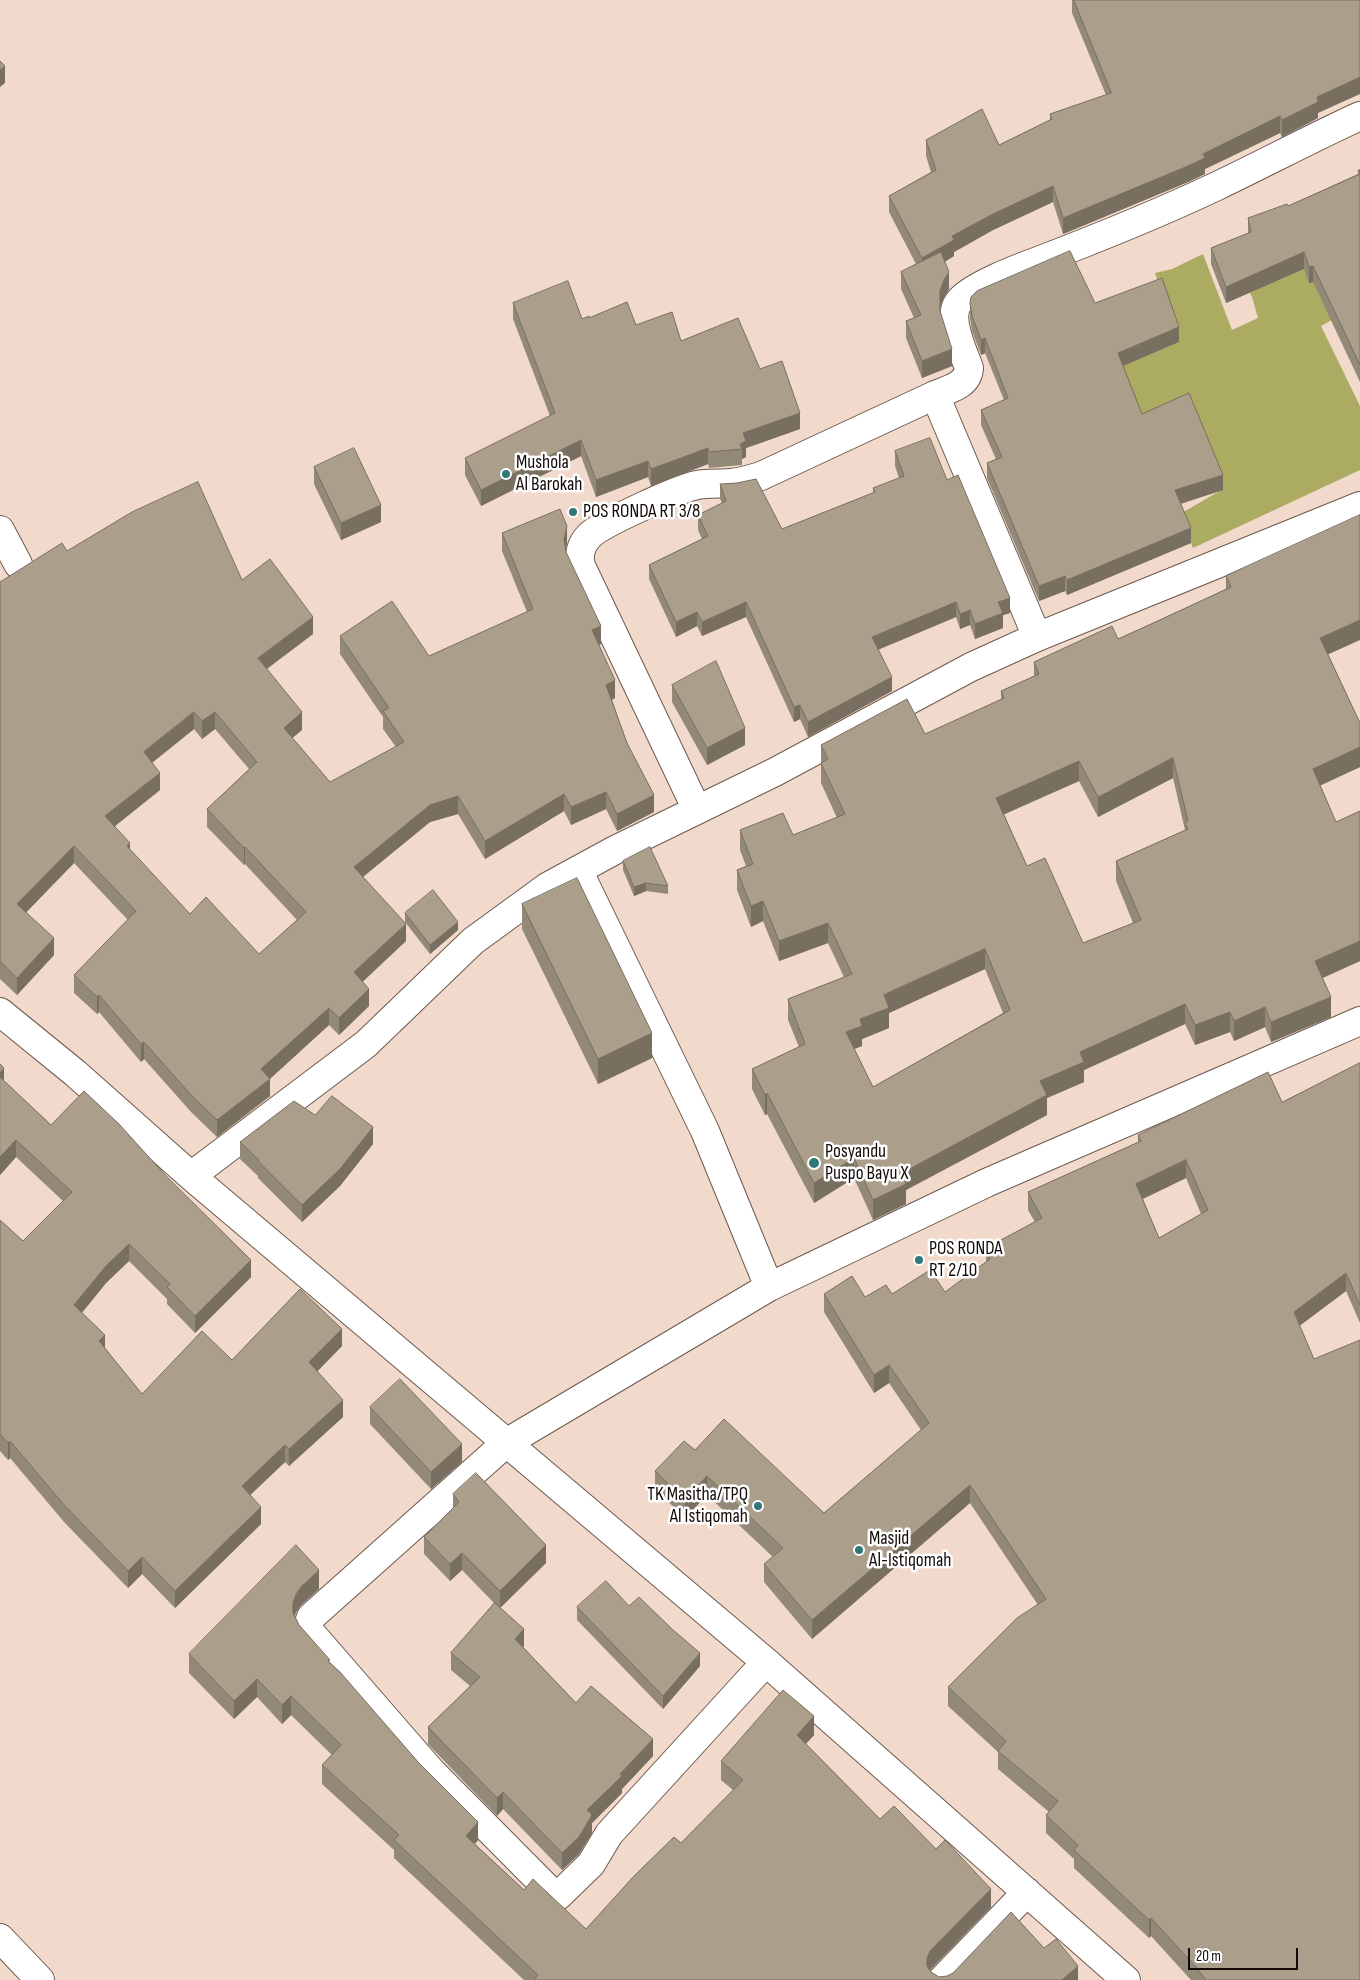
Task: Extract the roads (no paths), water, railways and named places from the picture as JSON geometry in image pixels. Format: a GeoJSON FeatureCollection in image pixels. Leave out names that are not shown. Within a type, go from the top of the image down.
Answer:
{"type":"FeatureCollection","features":[{"type":"Feature","properties":{"kind":"main road"},"geometry":{"type":"LineString","coordinates":[[697,810],[581,566],[579,558],[585,542],[594,532],[680,490],[696,485],[734,483],[761,476],[960,384],[968,373],[969,368],[953,318],[954,309],[967,294],[1030,264],[1093,240],[1216,186],[1360,116]]}},
{"type":"Feature","properties":{"kind":"main road"},"geometry":{"type":"LineString","coordinates":[[936,395],[1037,637]]}},
{"type":"Feature","properties":{"kind":"main road"},"geometry":{"type":"LineString","coordinates":[[191,1176],[366,1044],[474,941],[547,887],[775,772],[971,667],[1037,637],[1360,506]]}},
{"type":"Feature","properties":{"kind":"main road"},"geometry":{"type":"LineString","coordinates":[[0,530],[18,564]]}},
{"type":"Feature","properties":{"kind":"main road"},"geometry":{"type":"LineString","coordinates":[[578,870],[705,1131],[769,1287]]}},
{"type":"Feature","properties":{"kind":"main road"},"geometry":{"type":"LineString","coordinates":[[0,1012],[76,1073],[191,1176],[766,1662],[1126,1980]]}},
{"type":"Feature","properties":{"kind":"main road"},"geometry":{"type":"LineString","coordinates":[[766,1662],[609,1834],[591,1864],[560,1895],[552,1893],[431,1771],[311,1633],[308,1626],[311,1617],[506,1443],[769,1287],[986,1183],[1360,1021]]}},
{"type":"Feature","properties":{"kind":"main road"},"geometry":{"type":"LineString","coordinates":[[942,1980],[1027,1892]]}},
{"type":"Feature","properties":{"kind":"main road"},"geometry":{"type":"LineString","coordinates":[[0,1938],[40,1980]]}},
{"type":"Feature","properties":{"kind":"place","name":"Mushola Al Barokah"},"geometry":{"type":"Point","coordinates":[506,474]}},
{"type":"Feature","properties":{"kind":"place","name":"POS RONDA RT 3/8"},"geometry":{"type":"Point","coordinates":[573,512]}},
{"type":"Feature","properties":{"kind":"place","name":"Posyandu Puspo Bayu X"},"geometry":{"type":"Point","coordinates":[814,1163]}},
{"type":"Feature","properties":{"kind":"place","name":"POS RONDA RT 2/10"},"geometry":{"type":"Point","coordinates":[919,1260]}},
{"type":"Feature","properties":{"kind":"place","name":"TK Masitha/TPQ Al Istiqomah"},"geometry":{"type":"Point","coordinates":[758,1506]}},
{"type":"Feature","properties":{"kind":"place","name":"Masjid Al-Istiqomah"},"geometry":{"type":"Point","coordinates":[859,1550]}}]}
